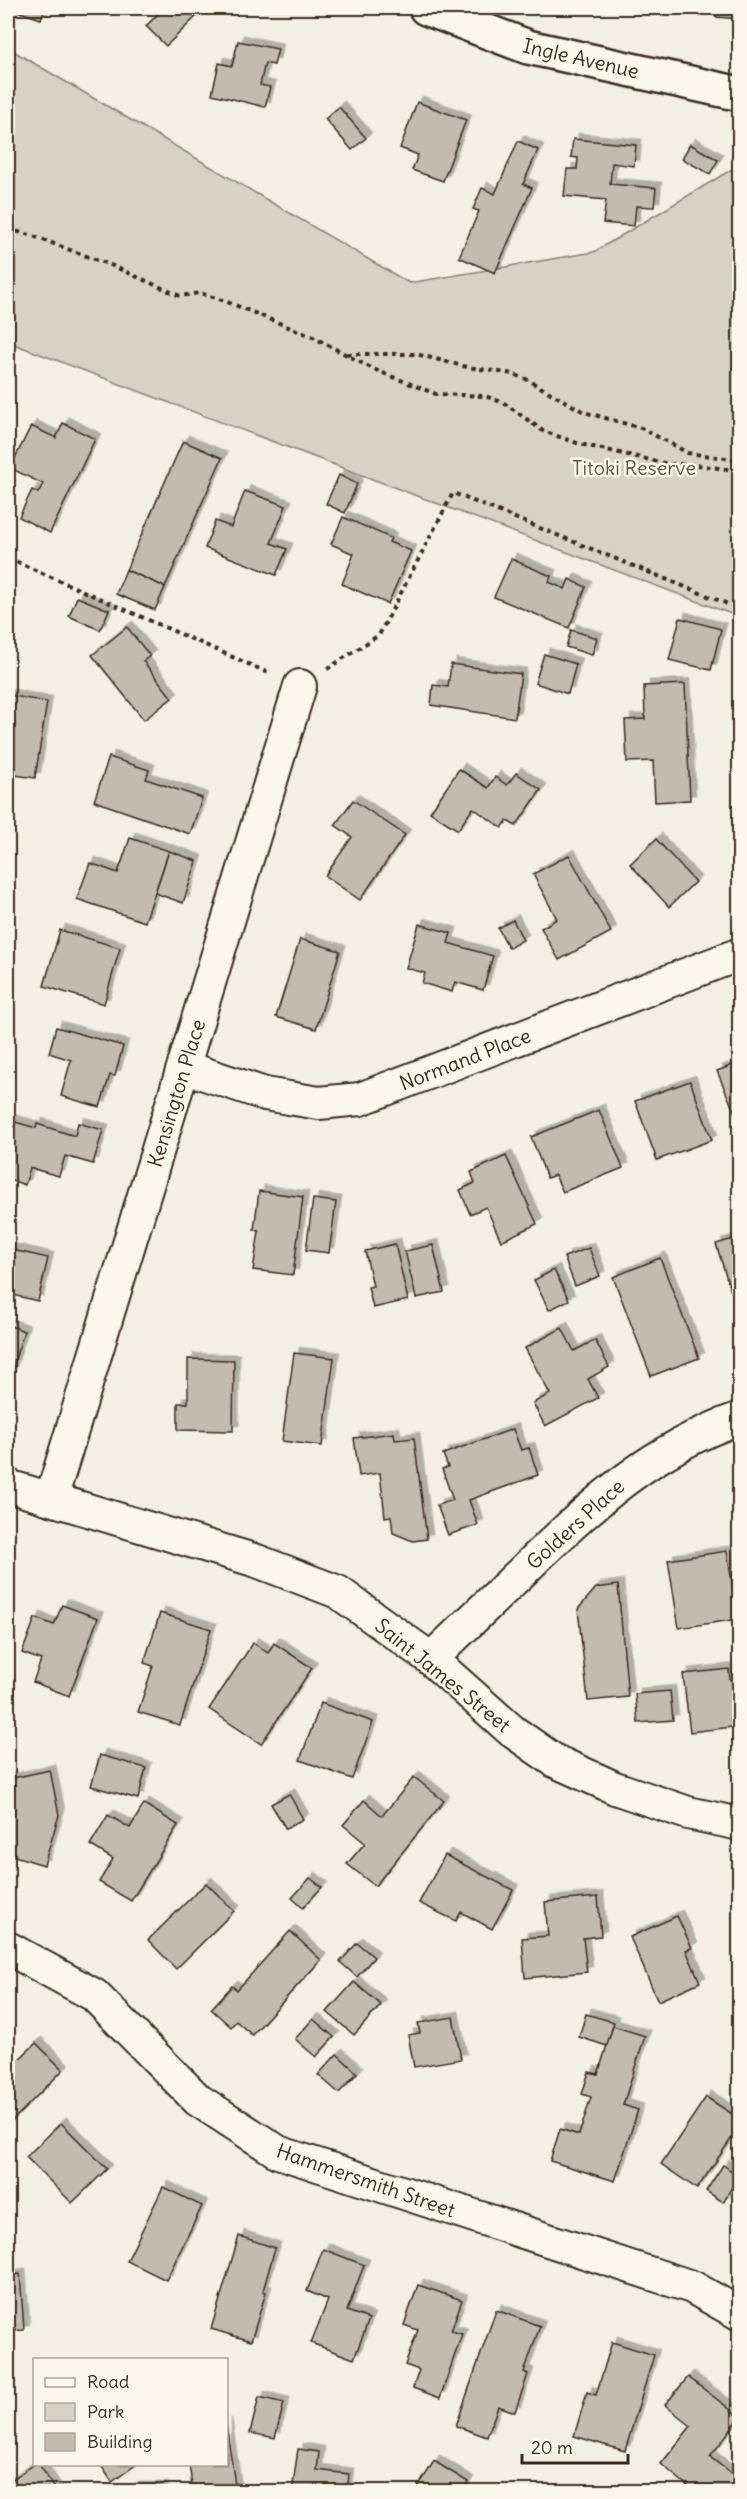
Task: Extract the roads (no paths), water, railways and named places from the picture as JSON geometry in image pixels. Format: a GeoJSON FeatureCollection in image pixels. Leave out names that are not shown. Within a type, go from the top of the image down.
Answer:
{"type":"FeatureCollection","features":[{"type":"Feature","properties":{"kind":"street","name":"Ingle Avenue"},"geometry":{"type":"LineString","coordinates":[[426,8],[528,47],[740,94]]}},
{"type":"Feature","properties":{"kind":"street","name":"Kensington Place"},"geometry":{"type":"LineString","coordinates":[[51,1499],[300,686]]}},
{"type":"Feature","properties":{"kind":"street","name":"Normand Place"},"geometry":{"type":"LineString","coordinates":[[184,1067],[265,1094],[320,1103],[360,1099],[740,954]]}},
{"type":"Feature","properties":{"kind":"street","name":"Golders Place"},"geometry":{"type":"LineString","coordinates":[[430,1659],[593,1504],[639,1468],[705,1430],[740,1418]]}},
{"type":"Feature","properties":{"kind":"street","name":"Saint James Street"},"geometry":{"type":"LineString","coordinates":[[8,1486],[257,1561],[338,1592],[430,1659],[512,1731],[555,1761],[636,1796],[688,1813],[740,1824]]}},
{"type":"Feature","properties":{"kind":"street","name":"Hammersmith Street"},"geometry":{"type":"LineString","coordinates":[[8,1948],[94,1995],[198,2100],[278,2152],[692,2287],[740,2314]]}},
{"type":"Feature","properties":{"kind":"park label","name":"Titoki Reserve"},"geometry":{"type":"Point","coordinates":[634,467]}}]}
